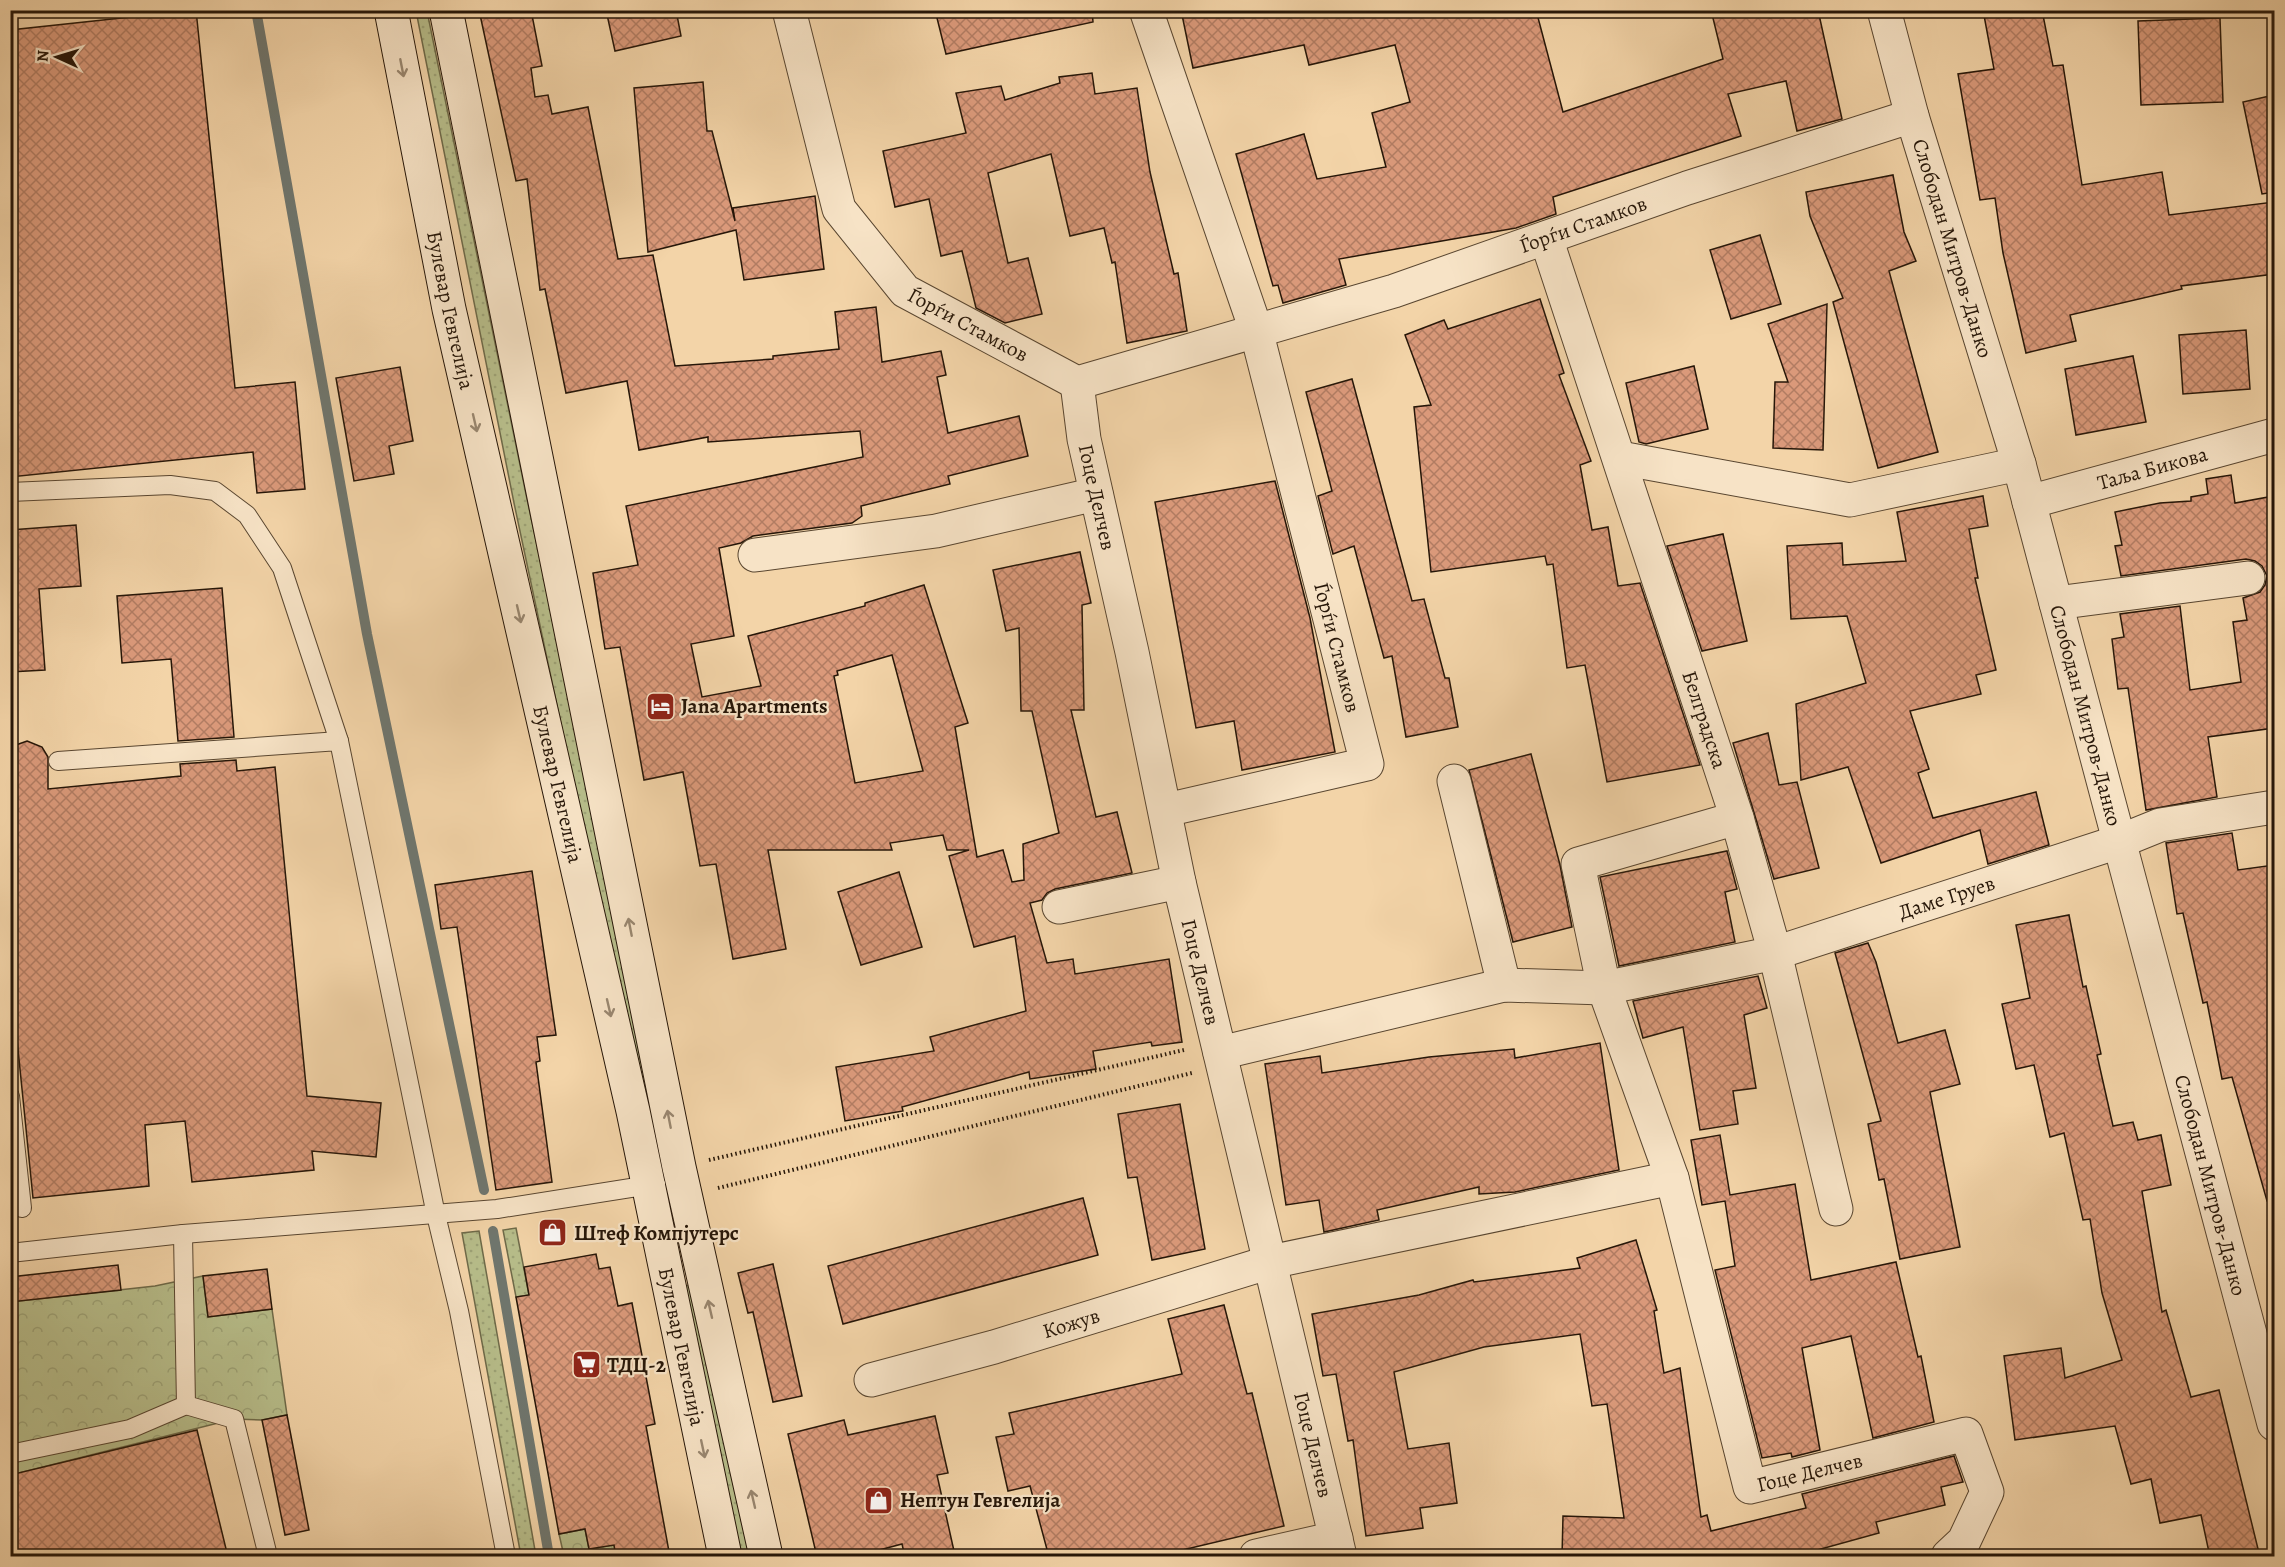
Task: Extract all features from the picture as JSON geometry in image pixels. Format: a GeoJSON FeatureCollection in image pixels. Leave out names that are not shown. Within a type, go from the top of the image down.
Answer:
{"type":"FeatureCollection","features":[{"type":"Feature","properties":{"kind":"street","name":"Булевар Гевгелија"},"geometry":{"type":"LineString","coordinates":[[391,10],[449,309],[648,1186],[725,1557]]}},
{"type":"Feature","properties":{"kind":"street","name":"Булевар Гевгелија"},"geometry":{"type":"LineString","coordinates":[[446,10],[682,1181],[766,1557]]}},
{"type":"Feature","properties":{"kind":"street","name":"Ѓорѓи Стамков"},"geometry":{"type":"LineString","coordinates":[[789,10],[839,209],[905,291],[1077,383],[1394,291],[1687,188],[1912,116]]}},
{"type":"Feature","properties":{"kind":"street","name":"Ѓорѓи Стамков"},"geometry":{"type":"LineString","coordinates":[[1146,10],[1256,330],[1367,764],[1166,810]]}},
{"type":"Feature","properties":{"kind":"street","name":"Слободан Митров-Данко"},"geometry":{"type":"LineString","coordinates":[[1884,10],[1912,116],[2019,464],[2118,842],[2270,1392],[2274,1424]]}},
{"type":"Feature","properties":{"kind":"street","name":"Белградска"},"geometry":{"type":"LineString","coordinates":[[1546,238],[1737,818],[1775,953],[1836,1209]]}},
{"type":"Feature","properties":{"kind":"street","name":"Гоце Делчев"},"geometry":{"type":"LineString","coordinates":[[1077,383],[1084,439],[1166,810],[1179,882],[1338,1547]]}},
{"type":"Feature","properties":{"kind":"street","name":"Таља Бикова"},"geometry":{"type":"LineString","coordinates":[[2029,502],[2274,435]]}},
{"type":"Feature","properties":{"kind":"street"},"geometry":{"type":"LineString","coordinates":[[1620,458],[1851,500],[2019,464]]}},
{"type":"Feature","properties":{"kind":"street"},"geometry":{"type":"LineString","coordinates":[[755,555],[936,531],[1096,494]]}},
{"type":"Feature","properties":{"kind":"street"},"geometry":{"type":"LineString","coordinates":[[2056,603],[2248,578]]}},
{"type":"Feature","properties":{"kind":"street"},"geometry":{"type":"LineString","coordinates":[[1454,781],[1504,985]]}},
{"type":"Feature","properties":{"kind":"street","name":"Даме Груев"},"geometry":{"type":"LineString","coordinates":[[1220,1054],[1504,985],[1604,988],[1775,953],[2118,842],[2160,825],[2274,807]]}},
{"type":"Feature","properties":{"kind":"street","name":"Гоце Делчев"},"geometry":{"type":"LineString","coordinates":[[1737,818],[1578,864],[1604,988],[1672,1178],[1750,1487],[1966,1434],[1987,1492],[1964,1540],[1948,1557]]}},
{"type":"Feature","properties":{"kind":"street"},"geometry":{"type":"LineString","coordinates":[[1059,907],[1179,882]]}},
{"type":"Feature","properties":{"kind":"street","name":"Кожув"},"geometry":{"type":"LineString","coordinates":[[871,1380],[994,1347],[1270,1262],[1672,1178]]}},
{"type":"Feature","properties":{"kind":"street"},"geometry":{"type":"LineString","coordinates":[[1256,1557],[1338,1547]]}},
{"type":"Feature","properties":{"kind":"lane"},"geometry":{"type":"LineString","coordinates":[[10,492],[170,484],[215,491],[247,514],[282,568],[339,741],[436,1215],[459,1311],[506,1557]]}},
{"type":"Feature","properties":{"kind":"lane"},"geometry":{"type":"LineString","coordinates":[[58,761],[339,741]]}},
{"type":"Feature","properties":{"kind":"lane"},"geometry":{"type":"LineString","coordinates":[[10,1096],[21,1208]]}},
{"type":"Feature","properties":{"kind":"lane"},"geometry":{"type":"LineString","coordinates":[[10,1253],[183,1234],[509,1208],[682,1181]]}},
{"type":"Feature","properties":{"kind":"lane"},"geometry":{"type":"LineString","coordinates":[[183,1234],[186,1405]]}},
{"type":"Feature","properties":{"kind":"lane"},"geometry":{"type":"LineString","coordinates":[[10,1454],[130,1429],[186,1405],[234,1419],[268,1557]]}},
{"type":"Feature","properties":{"kind":"path"},"geometry":{"type":"LineString","coordinates":[[682,1181],[1220,1054]]}},
{"type":"Feature","properties":{"kind":"path"},"geometry":{"type":"LineString","coordinates":[[682,1181],[1220,1054]]}},
{"type":"Feature","properties":{"kind":"green space"},"geometry":{"type":"Polygon","coordinates":[[[416,11],[427,11],[527,499],[655,1093],[640,1096],[514,503],[416,11]]]}},
{"type":"Feature","properties":{"kind":"green space"},"geometry":{"type":"Polygon","coordinates":[[[516,1228],[529,1295],[516,1297],[503,1230],[516,1228]]]}},
{"type":"Feature","properties":{"kind":"green space"},"geometry":{"type":"Polygon","coordinates":[[[479,1231],[536,1556],[521,1556],[462,1233],[479,1231]]]}},
{"type":"Feature","properties":{"kind":"green space"},"geometry":{"type":"Polygon","coordinates":[[[203,1276],[208,1317],[272,1309],[287,1415],[262,1420],[234,1419],[11,1475],[10,1302],[155,1286],[203,1276]]]}},
{"type":"Feature","properties":{"kind":"green space"},"geometry":{"type":"Polygon","coordinates":[[[698,1283],[759,1556],[741,1556],[681,1287],[698,1283]]]}},
{"type":"Feature","properties":{"kind":"green space"},"geometry":{"type":"Polygon","coordinates":[[[585,1529],[589,1549],[614,1545],[616,1556],[564,1556],[559,1534],[585,1529]]]}},
{"type":"Feature","properties":{"kind":"building"},"geometry":{"type":"Polygon","coordinates":[[[196,10],[235,388],[295,382],[305,489],[257,493],[253,452],[10,477],[10,30],[196,10]]]}},
{"type":"Feature","properties":{"kind":"building"},"geometry":{"type":"Polygon","coordinates":[[[479,10],[531,10],[542,66],[531,68],[535,97],[548,95],[552,114],[588,107],[618,259],[653,255],[675,366],[773,359],[773,356],[839,349],[835,312],[876,307],[882,362],[941,351],[946,375],[937,377],[948,433],[1019,416],[1028,456],[948,476],[950,484],[861,506],[862,516],[852,523],[753,536],[741,543],[719,548],[734,636],[691,644],[702,697],[761,686],[748,636],[865,606],[865,603],[924,585],[968,723],[955,727],[977,857],[1003,850],[1012,882],[1024,880],[1023,844],[1059,833],[1032,711],[1021,711],[1019,628],[1006,631],[993,570],[1080,552],[1091,603],[1082,605],[1084,710],[1071,710],[1096,817],[1117,812],[1132,873],[1055,889],[1047,893],[1042,900],[1030,903],[1047,963],[1073,959],[1075,974],[1169,959],[1182,1042],[1152,1046],[1151,1042],[1093,1051],[1096,1069],[1030,1079],[1029,1072],[902,1107],[903,1111],[845,1121],[836,1067],[934,1051],[930,1037],[1026,1011],[1015,936],[974,947],[949,856],[969,850],[947,850],[943,835],[890,843],[892,850],[768,850],[786,949],[733,959],[716,864],[700,866],[683,772],[644,780],[620,647],[605,649],[593,573],[638,565],[626,506],[863,457],[860,431],[708,442],[708,437],[639,450],[627,381],[566,393],[545,289],[540,290],[527,179],[516,181],[479,10]],[[892,655],[837,671],[838,675],[834,676],[855,783],[923,771],[892,655]]]}},
{"type":"Feature","properties":{"kind":"building"},"geometry":{"type":"Polygon","coordinates":[[[606,10],[676,10],[681,36],[615,51],[606,10]]]}},
{"type":"Feature","properties":{"kind":"building"},"geometry":{"type":"Polygon","coordinates":[[[935,10],[1092,10],[1093,22],[946,54],[935,10]]]}},
{"type":"Feature","properties":{"kind":"building"},"geometry":{"type":"Polygon","coordinates":[[[1181,10],[1536,10],[1563,112],[1723,59],[1711,10],[1818,10],[1842,119],[1797,131],[1786,81],[1728,94],[1741,136],[1553,197],[1556,214],[1516,228],[1339,259],[1346,285],[1283,303],[1278,285],[1273,286],[1236,154],[1304,134],[1317,179],[1386,167],[1372,113],[1410,102],[1395,45],[1309,65],[1304,45],[1193,68],[1181,10]]]}},
{"type":"Feature","properties":{"kind":"building"},"geometry":{"type":"Polygon","coordinates":[[[1983,10],[2042,10],[2053,66],[2063,65],[2082,185],[2162,172],[2169,215],[2274,202],[2274,274],[2181,286],[2182,289],[2070,315],[2076,341],[2026,353],[2003,253],[1995,198],[1980,200],[1958,74],[1994,69],[1983,10]]]}},
{"type":"Feature","properties":{"kind":"building"},"geometry":{"type":"Polygon","coordinates":[[[2220,18],[2223,102],[2141,105],[2138,21],[2220,18]]]}},
{"type":"Feature","properties":{"kind":"building"},"geometry":{"type":"Polygon","coordinates":[[[1092,73],[1095,94],[1137,88],[1150,172],[1174,274],[1178,273],[1187,331],[1127,343],[1115,262],[1112,263],[1104,228],[1070,236],[1051,154],[988,173],[1008,263],[1028,258],[1042,314],[1005,323],[976,308],[962,251],[941,256],[929,199],[895,207],[883,151],[966,133],[956,93],[1001,86],[1005,100],[1060,83],[1059,77],[1092,73]]]}},
{"type":"Feature","properties":{"kind":"building"},"geometry":{"type":"Polygon","coordinates":[[[703,82],[707,131],[712,131],[735,221],[733,208],[815,196],[824,269],[744,280],[736,230],[648,252],[634,88],[703,82]]]}},
{"type":"Feature","properties":{"kind":"building"},"geometry":{"type":"Polygon","coordinates":[[[2274,95],[2274,192],[2262,194],[2243,102],[2274,95]]]}},
{"type":"Feature","properties":{"kind":"building"},"geometry":{"type":"Polygon","coordinates":[[[1893,175],[1904,232],[1916,261],[1889,271],[1938,452],[1878,468],[1833,302],[1843,298],[1810,216],[1806,192],[1893,175]]]}},
{"type":"Feature","properties":{"kind":"building"},"geometry":{"type":"Polygon","coordinates":[[[1760,235],[1781,304],[1731,319],[1710,250],[1760,235]]]}},
{"type":"Feature","properties":{"kind":"building"},"geometry":{"type":"Polygon","coordinates":[[[1540,299],[1564,373],[1559,375],[1591,461],[1580,465],[1592,530],[1608,527],[1618,586],[1640,583],[1700,765],[1607,782],[1585,665],[1567,668],[1553,564],[1547,565],[1545,556],[1431,572],[1414,407],[1431,405],[1405,335],[1444,320],[1448,329],[1540,299]]]}},
{"type":"Feature","properties":{"kind":"building"},"geometry":{"type":"Polygon","coordinates":[[[1827,304],[1823,450],[1773,448],[1775,382],[1788,382],[1768,324],[1827,304]]]}},
{"type":"Feature","properties":{"kind":"building"},"geometry":{"type":"Polygon","coordinates":[[[2246,330],[2250,389],[2183,394],[2179,335],[2246,330]]]}},
{"type":"Feature","properties":{"kind":"building"},"geometry":{"type":"Polygon","coordinates":[[[2133,356],[2146,422],[2076,435],[2065,369],[2133,356]]]}},
{"type":"Feature","properties":{"kind":"building"},"geometry":{"type":"Polygon","coordinates":[[[1694,366],[1708,429],[1646,444],[1639,442],[1626,383],[1694,366]]]}},
{"type":"Feature","properties":{"kind":"building"},"geometry":{"type":"Polygon","coordinates":[[[400,367],[413,441],[389,446],[394,474],[354,481],[336,378],[400,367]]]}},
{"type":"Feature","properties":{"kind":"building"},"geometry":{"type":"Polygon","coordinates":[[[1352,379],[1412,601],[1424,599],[1445,678],[1449,678],[1458,727],[1406,737],[1392,656],[1384,658],[1354,546],[1333,554],[1318,496],[1332,491],[1306,392],[1352,379]]]}},
{"type":"Feature","properties":{"kind":"building"},"geometry":{"type":"Polygon","coordinates":[[[2231,475],[2235,503],[2274,496],[2274,728],[2208,737],[2217,797],[2146,810],[2128,688],[2118,689],[2112,639],[2124,637],[2120,614],[2180,606],[2190,690],[2241,682],[2233,622],[2247,620],[2243,598],[2260,592],[2267,576],[2262,566],[2246,559],[2121,576],[2115,546],[2122,545],[2115,512],[2160,503],[2191,501],[2191,497],[2208,494],[2206,479],[2231,475]]]}},
{"type":"Feature","properties":{"kind":"building"},"geometry":{"type":"Polygon","coordinates":[[[1275,481],[1310,618],[1335,752],[1242,770],[1234,721],[1196,728],[1155,502],[1275,481]]]}},
{"type":"Feature","properties":{"kind":"building"},"geometry":{"type":"Polygon","coordinates":[[[1983,496],[1988,526],[1969,529],[1978,578],[1975,578],[1996,670],[1976,675],[1981,694],[1910,711],[1929,769],[1918,773],[1933,818],[2036,792],[2049,845],[1988,864],[1980,830],[1881,863],[1848,767],[1801,780],[1796,704],[1866,683],[1847,616],[1791,619],[1787,546],[1842,543],[1843,565],[1906,561],[1897,512],[1983,496]]]}},
{"type":"Feature","properties":{"kind":"building"},"geometry":{"type":"Polygon","coordinates":[[[76,525],[81,586],[39,589],[45,670],[10,672],[10,530],[76,525]]]}},
{"type":"Feature","properties":{"kind":"building"},"geometry":{"type":"Polygon","coordinates":[[[1723,534],[1747,641],[1702,651],[1667,546],[1723,534]]]}},
{"type":"Feature","properties":{"kind":"building"},"geometry":{"type":"Polygon","coordinates":[[[222,588],[234,737],[178,741],[171,659],[122,663],[117,596],[222,588]]]}},
{"type":"Feature","properties":{"kind":"building"},"geometry":{"type":"Polygon","coordinates":[[[1768,733],[1779,785],[1797,782],[1819,868],[1774,879],[1733,743],[1768,733]]]}},
{"type":"Feature","properties":{"kind":"building"},"geometry":{"type":"Polygon","coordinates":[[[27,741],[42,747],[48,757],[48,789],[181,776],[180,764],[236,760],[237,771],[275,767],[307,1096],[381,1103],[376,1157],[312,1151],[314,1170],[192,1182],[185,1121],[145,1125],[149,1186],[33,1198],[10,970],[10,751],[16,745],[27,741]]]}},
{"type":"Feature","properties":{"kind":"building"},"geometry":{"type":"Polygon","coordinates":[[[1531,754],[1560,865],[1572,927],[1513,942],[1469,770],[1531,754]]]}},
{"type":"Feature","properties":{"kind":"building"},"geometry":{"type":"Polygon","coordinates":[[[2232,833],[2238,870],[2274,865],[2274,1200],[2267,1201],[2232,1077],[2222,1079],[2207,1002],[2203,1003],[2183,913],[2177,914],[2166,843],[2232,833]]]}},
{"type":"Feature","properties":{"kind":"building"},"geometry":{"type":"Polygon","coordinates":[[[1727,851],[1737,889],[1725,892],[1735,942],[1619,966],[1600,877],[1727,851]]]}},
{"type":"Feature","properties":{"kind":"building"},"geometry":{"type":"Polygon","coordinates":[[[532,871],[556,1035],[537,1037],[540,1061],[536,1062],[552,1182],[496,1190],[457,927],[441,929],[435,885],[532,871]]]}},
{"type":"Feature","properties":{"kind":"building"},"geometry":{"type":"Polygon","coordinates":[[[899,872],[922,947],[861,965],[838,892],[899,872]]]}},
{"type":"Feature","properties":{"kind":"building"},"geometry":{"type":"Polygon","coordinates":[[[2069,915],[2083,987],[2086,986],[2101,1054],[2097,1055],[2113,1126],[2133,1122],[2138,1140],[2161,1135],[2171,1185],[2142,1191],[2162,1312],[2166,1310],[2191,1397],[2219,1390],[2260,1557],[2210,1557],[2201,1515],[2160,1523],[2151,1479],[2131,1484],[2115,1426],[2015,1440],[2004,1356],[2061,1348],[2065,1378],[2122,1360],[2102,1293],[2090,1219],[2083,1220],[2064,1133],[2050,1137],[2034,1065],[2016,1069],[2002,1004],[2030,998],[2016,925],[2069,915]]]}},
{"type":"Feature","properties":{"kind":"building"},"geometry":{"type":"Polygon","coordinates":[[[1868,943],[1876,962],[1898,1043],[1945,1030],[1960,1084],[1930,1092],[1960,1247],[1900,1259],[1884,1179],[1879,1180],[1868,1124],[1881,1121],[1835,953],[1868,943]]]}},
{"type":"Feature","properties":{"kind":"building"},"geometry":{"type":"Polygon","coordinates":[[[1758,976],[1767,1008],[1744,1015],[1756,1088],[1733,1091],[1738,1124],[1700,1130],[1683,1027],[1643,1038],[1633,1001],[1758,976]]]}},
{"type":"Feature","properties":{"kind":"building"},"geometry":{"type":"Polygon","coordinates":[[[1600,1043],[1619,1170],[1515,1192],[1479,1194],[1479,1187],[1377,1210],[1379,1220],[1324,1232],[1319,1200],[1286,1205],[1265,1064],[1320,1056],[1322,1073],[1429,1057],[1514,1049],[1515,1058],[1600,1043]]]}},
{"type":"Feature","properties":{"kind":"building"},"geometry":{"type":"Polygon","coordinates":[[[1180,1104],[1205,1249],[1152,1260],[1137,1177],[1128,1178],[1118,1114],[1180,1104]]]}},
{"type":"Feature","properties":{"kind":"building"},"geometry":{"type":"Polygon","coordinates":[[[1720,1135],[1730,1195],[1795,1184],[1811,1280],[1896,1262],[1918,1357],[1921,1356],[1934,1422],[1873,1438],[1851,1336],[1802,1348],[1820,1450],[1792,1457],[1791,1453],[1762,1458],[1715,1270],[1735,1266],[1725,1201],[1702,1205],[1691,1140],[1720,1135]]]}},
{"type":"Feature","properties":{"kind":"building"},"geometry":{"type":"Polygon","coordinates":[[[1083,1198],[1098,1255],[843,1324],[828,1266],[1083,1198]]]}},
{"type":"Feature","properties":{"kind":"building"},"geometry":{"type":"Polygon","coordinates":[[[1636,1240],[1657,1310],[1654,1311],[1664,1373],[1680,1368],[1701,1517],[1707,1515],[1711,1531],[1806,1508],[1802,1494],[1954,1456],[1963,1482],[1941,1487],[1945,1505],[1876,1522],[1879,1533],[1792,1557],[1562,1557],[1563,1516],[1624,1518],[1607,1404],[1592,1406],[1580,1334],[1484,1347],[1394,1372],[1408,1449],[1449,1443],[1457,1503],[1420,1508],[1423,1528],[1366,1536],[1353,1440],[1348,1441],[1336,1374],[1323,1376],[1312,1314],[1419,1295],[1473,1280],[1474,1282],[1580,1268],[1577,1258],[1636,1240]]]}},
{"type":"Feature","properties":{"kind":"building","name":"ТДЦ-2"},"geometry":{"type":"Polygon","coordinates":[[[596,1254],[599,1269],[610,1267],[618,1306],[632,1303],[655,1424],[646,1426],[670,1557],[616,1557],[614,1545],[589,1549],[585,1529],[559,1534],[516,1297],[529,1295],[524,1267],[596,1254]]]}},
{"type":"Feature","properties":{"kind":"building"},"geometry":{"type":"Polygon","coordinates":[[[773,1264],[802,1396],[773,1402],[753,1312],[748,1313],[738,1273],[773,1264]]]}},
{"type":"Feature","properties":{"kind":"building"},"geometry":{"type":"Polygon","coordinates":[[[118,1265],[121,1290],[10,1302],[10,1277],[118,1265]]]}},
{"type":"Feature","properties":{"kind":"building"},"geometry":{"type":"Polygon","coordinates":[[[267,1269],[272,1309],[208,1317],[203,1276],[267,1269]]]}},
{"type":"Feature","properties":{"kind":"building"},"geometry":{"type":"Polygon","coordinates":[[[1224,1305],[1247,1394],[1252,1393],[1284,1526],[1153,1557],[1049,1557],[1030,1486],[1008,1491],[996,1437],[1014,1434],[1009,1413],[1182,1374],[1168,1319],[1224,1305]]]}},
{"type":"Feature","properties":{"kind":"building"},"geometry":{"type":"Polygon","coordinates":[[[287,1415],[309,1530],[285,1535],[262,1420],[287,1415]]]}},
{"type":"Feature","properties":{"kind":"building"},"geometry":{"type":"Polygon","coordinates":[[[935,1416],[948,1473],[937,1475],[954,1551],[928,1557],[905,1557],[902,1544],[853,1557],[817,1557],[788,1434],[844,1420],[848,1435],[935,1416]]]}},
{"type":"Feature","properties":{"kind":"building"},"geometry":{"type":"Polygon","coordinates":[[[197,1430],[228,1557],[10,1557],[10,1475],[197,1430]]]}},
{"type":"Feature","properties":{"kind":"waterway"},"geometry":{"type":"LineString","coordinates":[[256,10],[367,634],[484,1190]]}},
{"type":"Feature","properties":{"kind":"waterway"},"geometry":{"type":"LineString","coordinates":[[493,1231],[549,1556]]}},
{"type":"Feature","properties":{"kind":"place","name":"Jana Apartments"},"geometry":{"type":"Point","coordinates":[660,706]}},
{"type":"Feature","properties":{"kind":"place","name":"Штеф Компјутерс"},"geometry":{"type":"Point","coordinates":[553,1233]}},
{"type":"Feature","properties":{"kind":"place","name":"ТДЦ-2"},"geometry":{"type":"Point","coordinates":[586,1365]}},
{"type":"Feature","properties":{"kind":"place","name":"Нептун Гевгелија"},"geometry":{"type":"Point","coordinates":[879,1500]}}]}
